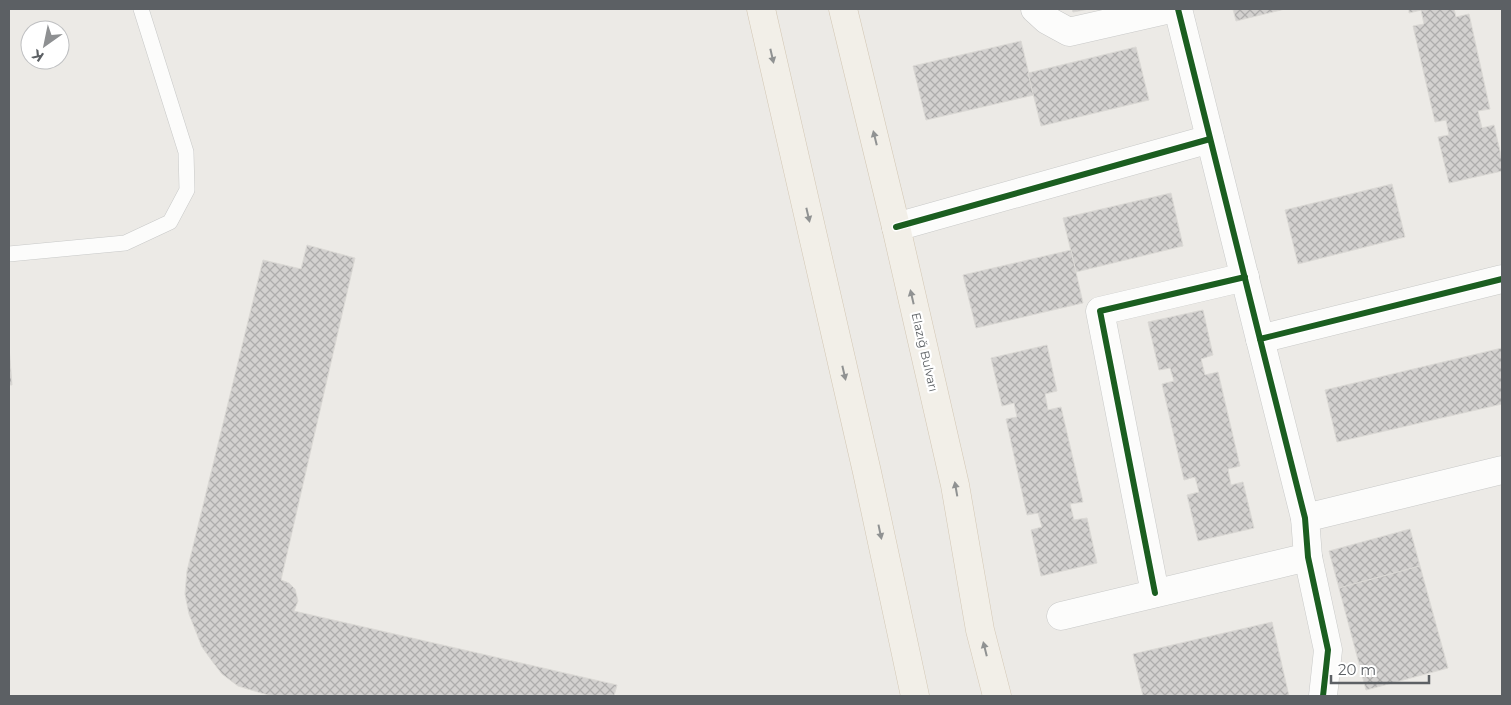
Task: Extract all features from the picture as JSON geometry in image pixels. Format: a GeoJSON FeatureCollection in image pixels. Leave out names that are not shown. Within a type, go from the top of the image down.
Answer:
{"type":"FeatureCollection","features":[{"type":"Feature","properties":{"kind":"main road"},"geometry":{"type":"LineString","coordinates":[[761,9],[867,472],[915,696]]}},
{"type":"Feature","properties":{"kind":"main road","name":"Elazığ Bulvarı"},"geometry":{"type":"LineString","coordinates":[[843,9],[896,227],[955,485],[980,630],[997,696]]}},
{"type":"Feature","properties":{"kind":"street"},"geometry":{"type":"LineString","coordinates":[[1035,9],[1047,20],[1069,32],[1170,9]]}},
{"type":"Feature","properties":{"kind":"street"},"geometry":{"type":"LineString","coordinates":[[1178,9],[1306,518],[1308,557],[1328,650],[1323,696]]}},
{"type":"Feature","properties":{"kind":"street"},"geometry":{"type":"LineString","coordinates":[[896,227],[1210,139]]}},
{"type":"Feature","properties":{"kind":"street"},"geometry":{"type":"LineString","coordinates":[[1155,593],[1100,311],[1245,277]]}},
{"type":"Feature","properties":{"kind":"street"},"geometry":{"type":"LineString","coordinates":[[1260,339],[1502,279]]}},
{"type":"Feature","properties":{"kind":"street"},"geometry":{"type":"LineString","coordinates":[[1306,518],[1502,470]]}},
{"type":"Feature","properties":{"kind":"street"},"geometry":{"type":"LineString","coordinates":[[1061,616],[1308,557]]}},
{"type":"Feature","properties":{"kind":"lane"},"geometry":{"type":"LineString","coordinates":[[9,254],[125,243],[170,222],[187,190],[186,152],[141,9]]}},
{"type":"Feature","properties":{"kind":"building"},"geometry":{"type":"Polygon","coordinates":[[[1072,9],[1089,9],[1073,12],[1072,9]]]}},
{"type":"Feature","properties":{"kind":"building"},"geometry":{"type":"Polygon","coordinates":[[[1233,9],[1285,9],[1236,21],[1233,9]]]}},
{"type":"Feature","properties":{"kind":"building"},"geometry":{"type":"Polygon","coordinates":[[[1409,9],[1454,9],[1456,17],[1469,14],[1490,109],[1478,111],[1482,128],[1494,125],[1502,160],[1502,171],[1449,183],[1438,137],[1449,135],[1446,120],[1435,122],[1413,26],[1424,24],[1421,10],[1409,13],[1409,9]]]}},
{"type":"Feature","properties":{"kind":"building"},"geometry":{"type":"Polygon","coordinates":[[[1021,41],[1034,95],[926,120],[913,66],[1021,41]]]}},
{"type":"Feature","properties":{"kind":"building"},"geometry":{"type":"Polygon","coordinates":[[[1136,47],[1149,100],[1041,126],[1028,73],[1136,47]]]}},
{"type":"Feature","properties":{"kind":"building"},"geometry":{"type":"Polygon","coordinates":[[[1392,184],[1405,237],[1298,264],[1285,210],[1392,184]]]}},
{"type":"Feature","properties":{"kind":"building"},"geometry":{"type":"Polygon","coordinates":[[[1171,193],[1183,246],[1076,272],[1063,218],[1171,193]]]}},
{"type":"Feature","properties":{"kind":"building"},"geometry":{"type":"Polygon","coordinates":[[[307,245],[355,258],[281,580],[289,583],[295,589],[298,601],[294,611],[617,685],[614,696],[271,696],[238,686],[222,674],[202,647],[189,614],[185,594],[187,571],[263,260],[301,269],[307,245]]]}},
{"type":"Feature","properties":{"kind":"building"},"geometry":{"type":"Polygon","coordinates":[[[1071,250],[1083,303],[976,328],[963,275],[1071,250]]]}},
{"type":"Feature","properties":{"kind":"building"},"geometry":{"type":"Polygon","coordinates":[[[1203,310],[1213,355],[1201,359],[1205,375],[1218,372],[1240,466],[1228,469],[1231,485],[1243,482],[1254,528],[1198,541],[1187,495],[1199,492],[1195,477],[1184,480],[1162,384],[1174,381],[1170,368],[1159,370],[1148,322],[1203,310]]]}},
{"type":"Feature","properties":{"kind":"building"},"geometry":{"type":"Polygon","coordinates":[[[1047,345],[1057,391],[1045,394],[1048,410],[1061,407],[1083,502],[1070,504],[1074,520],[1087,518],[1097,563],[1041,576],[1031,530],[1042,527],[1038,513],[1027,515],[1006,419],[1017,417],[1014,403],[1002,406],[991,358],[1047,345]]]}},
{"type":"Feature","properties":{"kind":"building"},"geometry":{"type":"Polygon","coordinates":[[[9,347],[12,385],[9,385],[9,347]]]}},
{"type":"Feature","properties":{"kind":"building"},"geometry":{"type":"Polygon","coordinates":[[[1502,348],[1502,404],[1337,442],[1325,390],[1502,348]]]}},
{"type":"Feature","properties":{"kind":"building"},"geometry":{"type":"Polygon","coordinates":[[[1410,529],[1420,566],[1339,588],[1329,551],[1410,529]]]}},
{"type":"Feature","properties":{"kind":"building"},"geometry":{"type":"Polygon","coordinates":[[[1420,566],[1448,668],[1366,690],[1339,588],[1420,566]]]}},
{"type":"Feature","properties":{"kind":"building"},"geometry":{"type":"Polygon","coordinates":[[[1272,622],[1289,696],[1143,696],[1133,654],[1272,622]]]}},
{"type":"Feature","properties":{"kind":"cycle path"},"geometry":{"type":"LineString","coordinates":[[1178,9],[1260,339],[1502,279]]}},
{"type":"Feature","properties":{"kind":"cycle path"},"geometry":{"type":"LineString","coordinates":[[896,227],[1210,139]]}},
{"type":"Feature","properties":{"kind":"cycle path"},"geometry":{"type":"LineString","coordinates":[[1155,593],[1100,311],[1245,277]]}},
{"type":"Feature","properties":{"kind":"cycle path"},"geometry":{"type":"LineString","coordinates":[[1260,339],[1305,518],[1308,557],[1328,650],[1323,696]]}}]}
